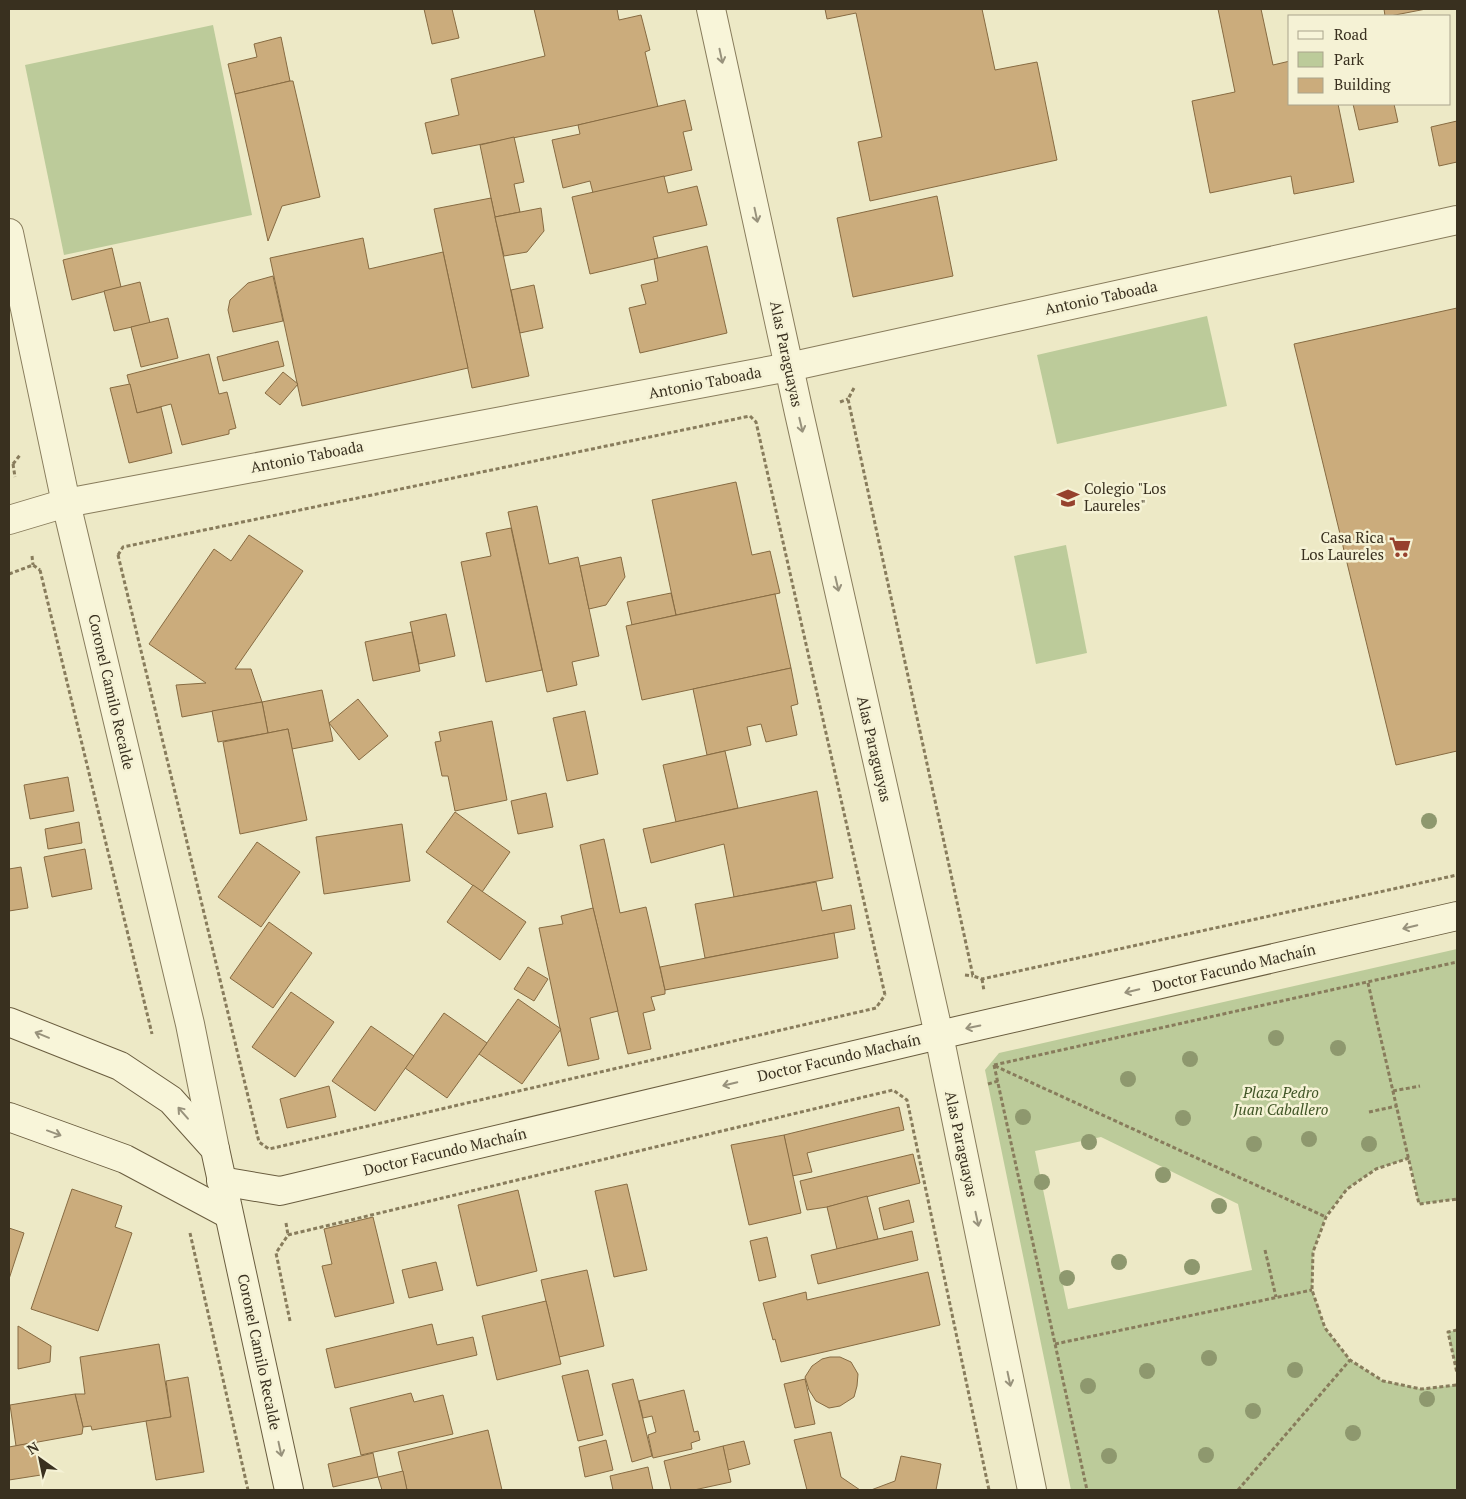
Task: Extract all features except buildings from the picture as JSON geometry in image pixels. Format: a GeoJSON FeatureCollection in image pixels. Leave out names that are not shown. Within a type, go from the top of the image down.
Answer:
{"type":"FeatureCollection","features":[{"type":"Feature","properties":{"kind":"street","name":"Alas Paraguayas"},"geometry":{"type":"LineString","coordinates":[[710,9],[939,1034],[1032,1490]]}},
{"type":"Feature","properties":{"kind":"street","name":"Antonio Taboada"},"geometry":{"type":"LineString","coordinates":[[9,520],[66,502],[789,367],[1457,220]]}},
{"type":"Feature","properties":{"kind":"street","name":"Coronel Camilo Recalde"},"geometry":{"type":"LineString","coordinates":[[9,233],[66,502],[190,1024],[215,1150]]}},
{"type":"Feature","properties":{"kind":"street","name":"Doctor Facundo Machaín"},"geometry":{"type":"LineString","coordinates":[[221,1181],[280,1191],[939,1034],[1457,916]]}},
{"type":"Feature","properties":{"kind":"street"},"geometry":{"type":"LineString","coordinates":[[9,1022],[120,1066],[171,1100],[215,1150],[228,1214]]}},
{"type":"Feature","properties":{"kind":"street"},"geometry":{"type":"LineString","coordinates":[[9,1117],[125,1160],[178,1186],[228,1214]]}},
{"type":"Feature","properties":{"kind":"street","name":"Coronel Camilo Recalde"},"geometry":{"type":"LineString","coordinates":[[228,1214],[289,1490]]}},
{"type":"Feature","properties":{"kind":"path"},"geometry":{"type":"LineString","coordinates":[[840,402],[848,399],[973,976]]}},
{"type":"Feature","properties":{"kind":"path"},"geometry":{"type":"LineString","coordinates":[[885,995],[756,422],[750,416],[123,547],[118,555],[258,1142],[269,1150],[876,1008],[885,995],[894,992]]}},
{"type":"Feature","properties":{"kind":"path"},"geometry":{"type":"LineString","coordinates":[[756,422],[765,420]]}},
{"type":"Feature","properties":{"kind":"path"},"geometry":{"type":"LineString","coordinates":[[11,465],[15,477]]}},
{"type":"Feature","properties":{"kind":"path"},"geometry":{"type":"LineString","coordinates":[[32,556],[33,565],[40,570],[152,1034]]}},
{"type":"Feature","properties":{"kind":"path"},"geometry":{"type":"LineString","coordinates":[[9,574],[33,565]]}},
{"type":"Feature","properties":{"kind":"path"},"geometry":{"type":"LineString","coordinates":[[965,975],[982,979],[1457,875]]}},
{"type":"Feature","properties":{"kind":"path"},"geometry":{"type":"LineString","coordinates":[[994,1065],[1457,962]]}},
{"type":"Feature","properties":{"kind":"path"},"geometry":{"type":"LineString","coordinates":[[982,979],[985,993]]}},
{"type":"Feature","properties":{"kind":"path"},"geometry":{"type":"LineString","coordinates":[[1368,983],[1420,1204],[1457,1199]]}},
{"type":"Feature","properties":{"kind":"path"},"geometry":{"type":"LineString","coordinates":[[994,1065],[1087,1490]]}},
{"type":"Feature","properties":{"kind":"path"},"geometry":{"type":"LineString","coordinates":[[994,1065],[1326,1216]]}},
{"type":"Feature","properties":{"kind":"path"},"geometry":{"type":"LineString","coordinates":[[988,1084],[998,1081]]}},
{"type":"Feature","properties":{"kind":"path"},"geometry":{"type":"LineString","coordinates":[[892,1082],[893,1090]]}},
{"type":"Feature","properties":{"kind":"path"},"geometry":{"type":"LineString","coordinates":[[1393,1091],[1420,1086]]}},
{"type":"Feature","properties":{"kind":"path"},"geometry":{"type":"LineString","coordinates":[[292,1329],[276,1253],[288,1235],[893,1090],[908,1100],[915,1099]]}},
{"type":"Feature","properties":{"kind":"path"},"geometry":{"type":"LineString","coordinates":[[908,1100],[989,1490]]}},
{"type":"Feature","properties":{"kind":"path"},"geometry":{"type":"LineString","coordinates":[[1369,1112],[1397,1106]]}},
{"type":"Feature","properties":{"kind":"path"},"geometry":{"type":"LineString","coordinates":[[1409,1158],[1376,1169],[1347,1189],[1326,1216],[1313,1252],[1312,1290],[1325,1328],[1350,1360],[1383,1381],[1421,1389],[1457,1385]]}},
{"type":"Feature","properties":{"kind":"path"},"geometry":{"type":"LineString","coordinates":[[190,1230],[248,1490]]}},
{"type":"Feature","properties":{"kind":"path"},"geometry":{"type":"LineString","coordinates":[[1264,1250],[1276,1297]]}},
{"type":"Feature","properties":{"kind":"path"},"geometry":{"type":"LineString","coordinates":[[199,1271],[208,1269]]}},
{"type":"Feature","properties":{"kind":"path"},"geometry":{"type":"LineString","coordinates":[[1055,1344],[1312,1290]]}},
{"type":"Feature","properties":{"kind":"path"},"geometry":{"type":"LineString","coordinates":[[1457,1330],[1448,1332],[1457,1373]]}},
{"type":"Feature","properties":{"kind":"path"},"geometry":{"type":"LineString","coordinates":[[1238,1490],[1350,1360]]}},
{"type":"Feature","properties":{"kind":"green space"},"geometry":{"type":"Polygon","coordinates":[[[213,25],[252,215],[64,255],[25,65],[213,25]]]}},
{"type":"Feature","properties":{"kind":"green space"},"geometry":{"type":"Polygon","coordinates":[[[1207,316],[1227,406],[1057,444],[1037,355],[1207,316]]]}},
{"type":"Feature","properties":{"kind":"green space"},"geometry":{"type":"Polygon","coordinates":[[[1066,545],[1087,653],[1036,664],[1014,556],[1066,545]]]}},
{"type":"Feature","properties":{"kind":"green space","name":"Plaza Pedro Juan Caballero"},"geometry":{"type":"Polygon","coordinates":[[[1457,949],[1457,1199],[1419,1204],[1409,1158],[1376,1169],[1347,1189],[1326,1216],[1313,1252],[1312,1290],[1325,1328],[1350,1360],[1383,1381],[1421,1389],[1457,1385],[1457,1490],[1071,1490],[985,1070],[999,1053],[1457,949]],[[1101,1137],[1035,1151],[1068,1309],[1252,1270],[1238,1204],[1101,1137]]]}},
{"type":"Feature","properties":{"kind":"green space"},"geometry":{"type":"Polygon","coordinates":[[[1457,1330],[1457,1373],[1448,1332],[1457,1330]]]}},
{"type":"Feature","properties":{"kind":"place","name":"Colegio \"Los Laureles\""},"geometry":{"type":"Point","coordinates":[1068,498]}},
{"type":"Feature","properties":{"kind":"place","name":"Casa Rica Los Laureles"},"geometry":{"type":"Point","coordinates":[1400,547]}}]}
